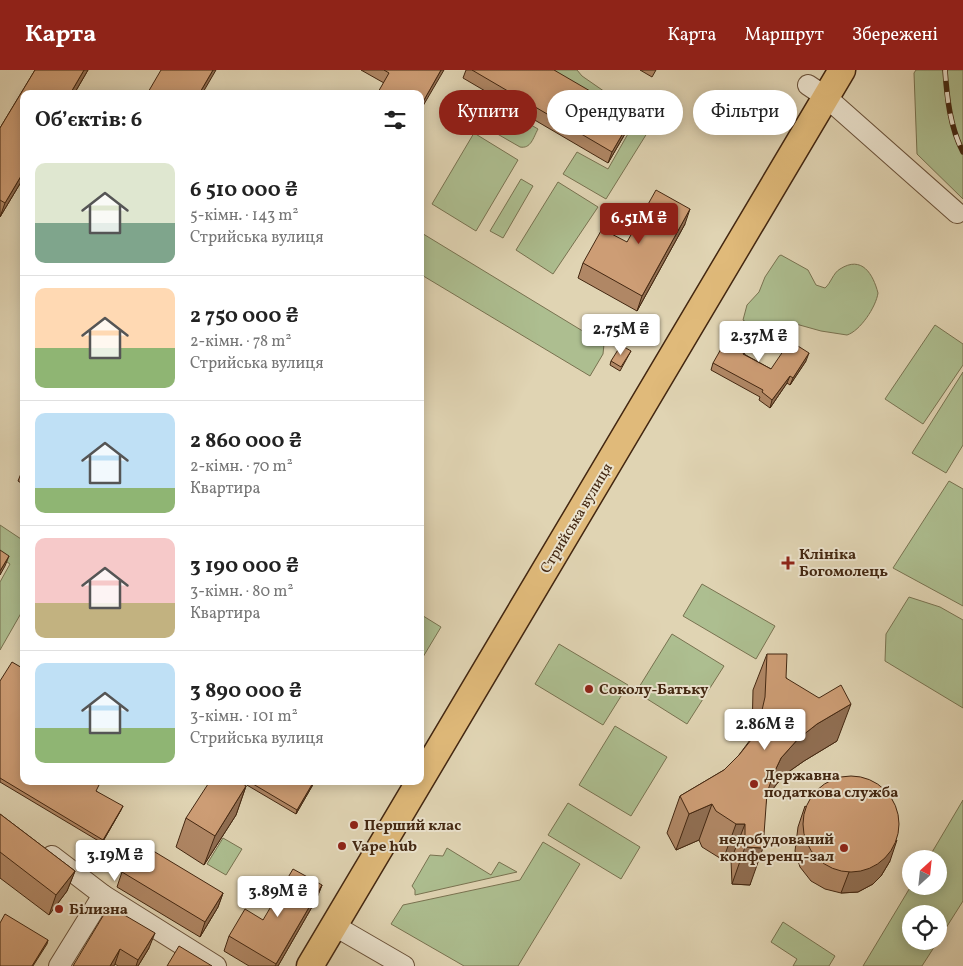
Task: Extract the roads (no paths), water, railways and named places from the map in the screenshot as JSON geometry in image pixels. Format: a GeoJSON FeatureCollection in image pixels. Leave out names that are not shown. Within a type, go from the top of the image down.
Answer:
{"type":"FeatureCollection","features":[{"type":"Feature","properties":{"kind":"main road","name":"Стрийська вулиця"},"geometry":{"type":"LineString","coordinates":[[424,772],[817,91],[842,70]]}},
{"type":"Feature","properties":{"kind":"main road","name":"Стрийська вулиця"},"geometry":{"type":"LineString","coordinates":[[310,966],[416,785]]}},
{"type":"Feature","properties":{"kind":"street"},"geometry":{"type":"LineString","coordinates":[[817,91],[957,213]]}},
{"type":"Feature","properties":{"kind":"street"},"geometry":{"type":"LineString","coordinates":[[40,847],[103,895],[216,966]]}},
{"type":"Feature","properties":{"kind":"street"},"geometry":{"type":"LineString","coordinates":[[59,966],[103,895]]}},
{"type":"Feature","properties":{"kind":"street"},"geometry":{"type":"LineString","coordinates":[[335,926],[404,966]]}},
{"type":"Feature","properties":{"kind":"railway"},"geometry":{"type":"LineString","coordinates":[[945,70],[952,122],[963,152]]}},
{"type":"Feature","properties":{"kind":"place","name":"Клініка Богомолець"},"geometry":{"type":"Point","coordinates":[788,563]}},
{"type":"Feature","properties":{"kind":"place","name":"Соколу-Батьку"},"geometry":{"type":"Point","coordinates":[589,689]}},
{"type":"Feature","properties":{"kind":"place","name":"Державна податкова служба"},"geometry":{"type":"Point","coordinates":[754,784]}},
{"type":"Feature","properties":{"kind":"place","name":"Перший клас"},"geometry":{"type":"Point","coordinates":[354,825]}},
{"type":"Feature","properties":{"kind":"place","name":"Vape hub"},"geometry":{"type":"Point","coordinates":[342,846]}},
{"type":"Feature","properties":{"kind":"place","name":"недобудований конференц-зал"},"geometry":{"type":"Point","coordinates":[844,848]}},
{"type":"Feature","properties":{"kind":"place","name":"Білизна"},"geometry":{"type":"Point","coordinates":[59,909]}}]}
